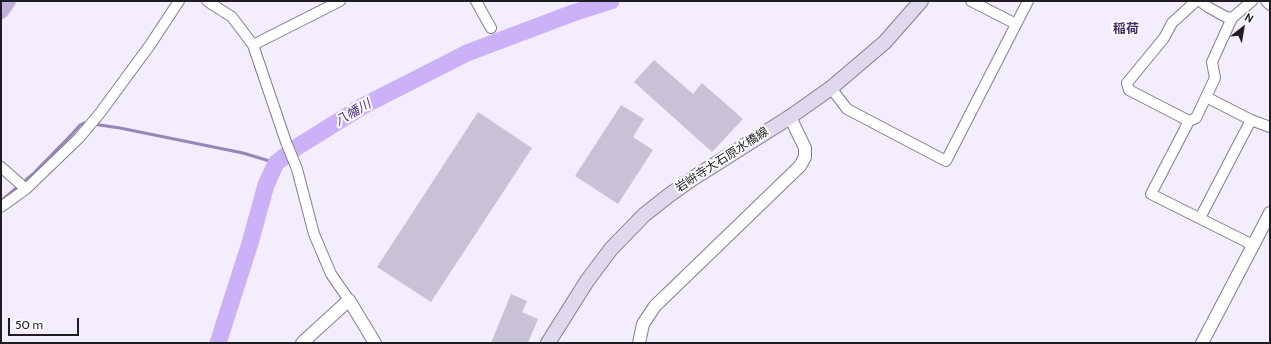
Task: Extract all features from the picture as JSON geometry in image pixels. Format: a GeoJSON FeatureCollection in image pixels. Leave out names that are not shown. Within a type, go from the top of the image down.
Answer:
{"type":"FeatureCollection","features":[{"type":"Feature","properties":{"kind":"main road"},"geometry":{"type":"LineString","coordinates":[[1,11],[8,1]]}},
{"type":"Feature","properties":{"kind":"main road","name":"岩峅寺大石原水橋線"},"geometry":{"type":"LineString","coordinates":[[548,343],[587,281],[611,249],[644,215],[692,179],[790,117],[831,88],[885,42],[921,1]]}},
{"type":"Feature","properties":{"kind":"street"},"geometry":{"type":"LineString","coordinates":[[1,207],[26,189],[79,138],[100,113],[150,45],[179,1]]}},
{"type":"Feature","properties":{"kind":"street"},"geometry":{"type":"LineString","coordinates":[[207,1],[232,17],[253,45],[286,142],[297,169],[314,234],[331,274],[375,343]]}},
{"type":"Feature","properties":{"kind":"street"},"geometry":{"type":"LineString","coordinates":[[253,45],[340,1]]}},
{"type":"Feature","properties":{"kind":"street"},"geometry":{"type":"LineString","coordinates":[[476,1],[491,28]]}},
{"type":"Feature","properties":{"kind":"street"},"geometry":{"type":"LineString","coordinates":[[971,1],[988,5],[1016,24]]}},
{"type":"Feature","properties":{"kind":"street"},"geometry":{"type":"LineString","coordinates":[[831,88],[847,109],[946,160],[1028,1]]}},
{"type":"Feature","properties":{"kind":"street"},"geometry":{"type":"LineString","coordinates":[[1189,121],[1129,90],[1127,82],[1164,38],[1172,23],[1196,1]]}},
{"type":"Feature","properties":{"kind":"street"},"geometry":{"type":"LineString","coordinates":[[1200,1],[1226,17],[1232,18]]}},
{"type":"Feature","properties":{"kind":"street"},"geometry":{"type":"LineString","coordinates":[[1252,1],[1232,18],[1212,62],[1216,78],[1196,118],[1189,121],[1151,194],[1254,245]]}},
{"type":"Feature","properties":{"kind":"street"},"geometry":{"type":"LineString","coordinates":[[1266,1],[1270,5]]}},
{"type":"Feature","properties":{"kind":"street"},"geometry":{"type":"LineString","coordinates":[[1206,97],[1251,120],[1270,127]]}},
{"type":"Feature","properties":{"kind":"street"},"geometry":{"type":"LineString","coordinates":[[640,343],[643,324],[655,306],[800,166],[805,157],[805,148],[790,117]]}},
{"type":"Feature","properties":{"kind":"street"},"geometry":{"type":"LineString","coordinates":[[1200,218],[1251,120]]}},
{"type":"Feature","properties":{"kind":"street"},"geometry":{"type":"LineString","coordinates":[[1,167],[26,189]]}},
{"type":"Feature","properties":{"kind":"street"},"geometry":{"type":"LineString","coordinates":[[1202,343],[1270,213]]}},
{"type":"Feature","properties":{"kind":"street"},"geometry":{"type":"LineString","coordinates":[[302,343],[349,300]]}},
{"type":"Feature","properties":{"kind":"building"},"geometry":{"type":"Polygon","coordinates":[[[654,60],[693,94],[702,83],[743,119],[712,152],[634,82],[654,60]]]}},
{"type":"Feature","properties":{"kind":"building"},"geometry":{"type":"Polygon","coordinates":[[[621,105],[644,119],[633,137],[653,150],[618,204],[575,176],[621,105]]]}},
{"type":"Feature","properties":{"kind":"building"},"geometry":{"type":"Polygon","coordinates":[[[478,112],[532,148],[431,302],[377,267],[478,112]]]}},
{"type":"Feature","properties":{"kind":"building"},"geometry":{"type":"Polygon","coordinates":[[[511,294],[527,301],[522,312],[538,319],[528,343],[491,343],[511,294]]]}},
{"type":"Feature","properties":{"kind":"waterway","name":"八幡川"},"geometry":{"type":"LineString","coordinates":[[218,343],[250,243],[266,185],[276,163],[297,147],[363,106],[467,53],[573,13],[611,1]]}},
{"type":"Feature","properties":{"kind":"waterway"},"geometry":{"type":"LineString","coordinates":[[1,201],[33,174],[80,125],[88,123]]}},
{"type":"Feature","properties":{"kind":"waterway"},"geometry":{"type":"LineString","coordinates":[[93,124],[243,153],[276,163]]}},
{"type":"Feature","properties":{"kind":"district","name":"稲荷"},"geometry":{"type":"Point","coordinates":[1126,29]}}]}
